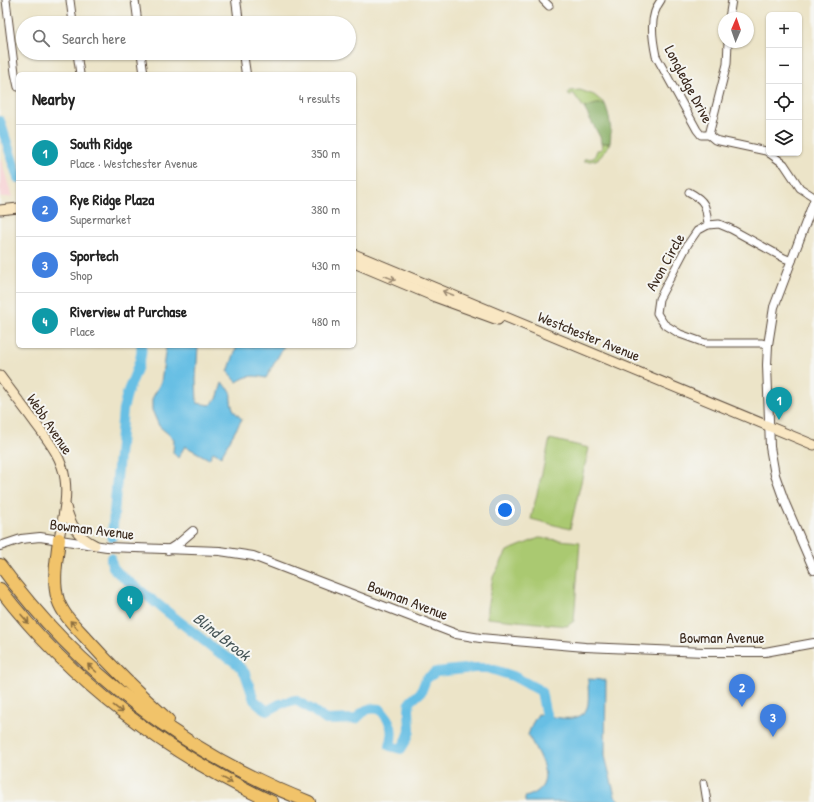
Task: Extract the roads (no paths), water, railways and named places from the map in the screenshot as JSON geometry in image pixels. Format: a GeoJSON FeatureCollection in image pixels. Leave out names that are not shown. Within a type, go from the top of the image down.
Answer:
{"type":"FeatureCollection","features":[{"type":"Feature","properties":{"kind":"highway"},"geometry":{"type":"LineString","coordinates":[[59,539],[55,587],[58,600],[66,615],[94,647],[137,691],[202,750]]}},
{"type":"Feature","properties":{"kind":"highway"},"geometry":{"type":"LineString","coordinates":[[0,565],[48,623],[94,669],[152,716],[202,750],[249,776],[309,802]]}},
{"type":"Feature","properties":{"kind":"highway"},"geometry":{"type":"LineString","coordinates":[[0,589],[30,626],[55,652],[88,683],[119,709],[156,737],[194,762],[272,802]]}},
{"type":"Feature","properties":{"kind":"main road"},"geometry":{"type":"LineString","coordinates":[[0,203],[16,205]]}},
{"type":"Feature","properties":{"kind":"main road"},"geometry":{"type":"LineString","coordinates":[[0,210],[16,205]]}},
{"type":"Feature","properties":{"kind":"main road","name":"Westchester Avenue"},"geometry":{"type":"LineString","coordinates":[[356,255],[769,429],[814,450]]}},
{"type":"Feature","properties":{"kind":"main road","name":"Westchester Avenue"},"geometry":{"type":"LineString","coordinates":[[356,264],[435,297],[575,351],[769,429],[814,444]]}},
{"type":"Feature","properties":{"kind":"main road","name":"Webb Avenue"},"geometry":{"type":"LineString","coordinates":[[0,376],[56,452],[63,470],[65,479],[65,504],[59,539]]}},
{"type":"Feature","properties":{"kind":"main road"},"geometry":{"type":"LineString","coordinates":[[65,504],[72,526],[85,540],[95,545]]}},
{"type":"Feature","properties":{"kind":"street"},"geometry":{"type":"LineString","coordinates":[[6,0],[16,78]]}},
{"type":"Feature","properties":{"kind":"street"},"geometry":{"type":"LineString","coordinates":[[70,0],[72,16]]}},
{"type":"Feature","properties":{"kind":"street"},"geometry":{"type":"LineString","coordinates":[[135,0],[137,16]]}},
{"type":"Feature","properties":{"kind":"street"},"geometry":{"type":"LineString","coordinates":[[236,0],[238,16]]}},
{"type":"Feature","properties":{"kind":"street"},"geometry":{"type":"LineString","coordinates":[[542,0],[549,6]]}},
{"type":"Feature","properties":{"kind":"street","name":"Longledge Drive"},"geometry":{"type":"LineString","coordinates":[[661,0],[654,13],[653,20],[652,35],[656,56],[697,130],[701,135],[709,135],[715,140],[766,151]]}},
{"type":"Feature","properties":{"kind":"street"},"geometry":{"type":"LineString","coordinates":[[730,12],[732,0]]}},
{"type":"Feature","properties":{"kind":"street"},"geometry":{"type":"LineString","coordinates":[[709,135],[727,64],[728,48]]}},
{"type":"Feature","properties":{"kind":"street"},"geometry":{"type":"LineString","coordinates":[[78,60],[80,72]]}},
{"type":"Feature","properties":{"kind":"street"},"geometry":{"type":"LineString","coordinates":[[142,60],[144,72]]}},
{"type":"Feature","properties":{"kind":"street"},"geometry":{"type":"LineString","coordinates":[[244,60],[246,72]]}},
{"type":"Feature","properties":{"kind":"street","name":"Longledge Drive"},"geometry":{"type":"LineString","coordinates":[[773,156],[784,164],[800,188],[814,197]]}},
{"type":"Feature","properties":{"kind":"street"},"geometry":{"type":"LineString","coordinates":[[689,192],[703,201],[708,225],[719,224],[732,229],[792,262]]}},
{"type":"Feature","properties":{"kind":"street"},"geometry":{"type":"LineString","coordinates":[[814,201],[774,307],[768,345],[767,385],[770,447],[775,475],[814,570]]}},
{"type":"Feature","properties":{"kind":"street","name":"Avon Circle"},"geometry":{"type":"LineString","coordinates":[[708,225],[697,231],[688,244],[662,291],[657,313],[664,324],[670,329],[694,340],[705,343],[756,343],[768,345]]}},
{"type":"Feature","properties":{"kind":"street"},"geometry":{"type":"LineString","coordinates":[[168,550],[193,531]]}},
{"type":"Feature","properties":{"kind":"street","name":"Bowman Avenue"},"geometry":{"type":"LineString","coordinates":[[0,546],[33,537],[59,539],[107,547],[220,551],[253,556],[456,634],[480,638],[585,647],[702,652],[765,652],[814,643]]}},
{"type":"Feature","properties":{"kind":"street"},"geometry":{"type":"LineString","coordinates":[[704,783],[707,802]]}},
{"type":"Feature","properties":{"kind":"water"},"geometry":{"type":"Polygon","coordinates":[[[166,348],[198,348],[196,379],[197,403],[210,405],[217,399],[222,383],[231,391],[232,407],[242,419],[221,456],[213,452],[209,459],[185,446],[178,458],[173,453],[174,439],[159,426],[152,410],[152,399],[161,382],[166,348]]]}},
{"type":"Feature","properties":{"kind":"water"},"geometry":{"type":"Polygon","coordinates":[[[236,348],[283,348],[266,378],[251,376],[237,382],[228,372],[236,348]]]}},
{"type":"Feature","properties":{"kind":"water"},"geometry":{"type":"Polygon","coordinates":[[[588,679],[606,680],[605,756],[615,796],[621,802],[525,802],[525,797],[536,792],[542,786],[545,779],[541,761],[528,735],[532,724],[538,714],[559,718],[574,718],[580,716],[585,711],[588,704],[588,679]]]}},
{"type":"Feature","properties":{"kind":"waterway","name":"Blind Brook"},"geometry":{"type":"LineString","coordinates":[[0,121],[16,172]]}},
{"type":"Feature","properties":{"kind":"waterway","name":"Blind Brook"},"geometry":{"type":"LineString","coordinates":[[112,537],[123,409],[127,393],[141,356],[141,348]]}},
{"type":"Feature","properties":{"kind":"waterway","name":"Blind Brook"},"geometry":{"type":"LineString","coordinates":[[111,558],[113,567],[123,577],[217,651],[235,662],[245,673],[254,700],[267,711],[280,704],[295,700],[326,720],[356,719],[366,710],[372,708],[380,709],[391,726],[392,734],[390,746],[401,749],[410,731],[410,702],[421,692],[426,679],[436,672],[488,668],[513,676],[541,691],[545,711],[551,728]]}},
{"type":"Feature","properties":{"kind":"place","name":"South Ridge"},"geometry":{"type":"Point","coordinates":[779,420]}},
{"type":"Feature","properties":{"kind":"place","name":"Riverview at Purchase"},"geometry":{"type":"Point","coordinates":[130,619]}},
{"type":"Feature","properties":{"kind":"place","name":"Rye Ridge Plaza"},"geometry":{"type":"Point","coordinates":[742,707]}},
{"type":"Feature","properties":{"kind":"place","name":"Sportech"},"geometry":{"type":"Point","coordinates":[773,737]}}]}
